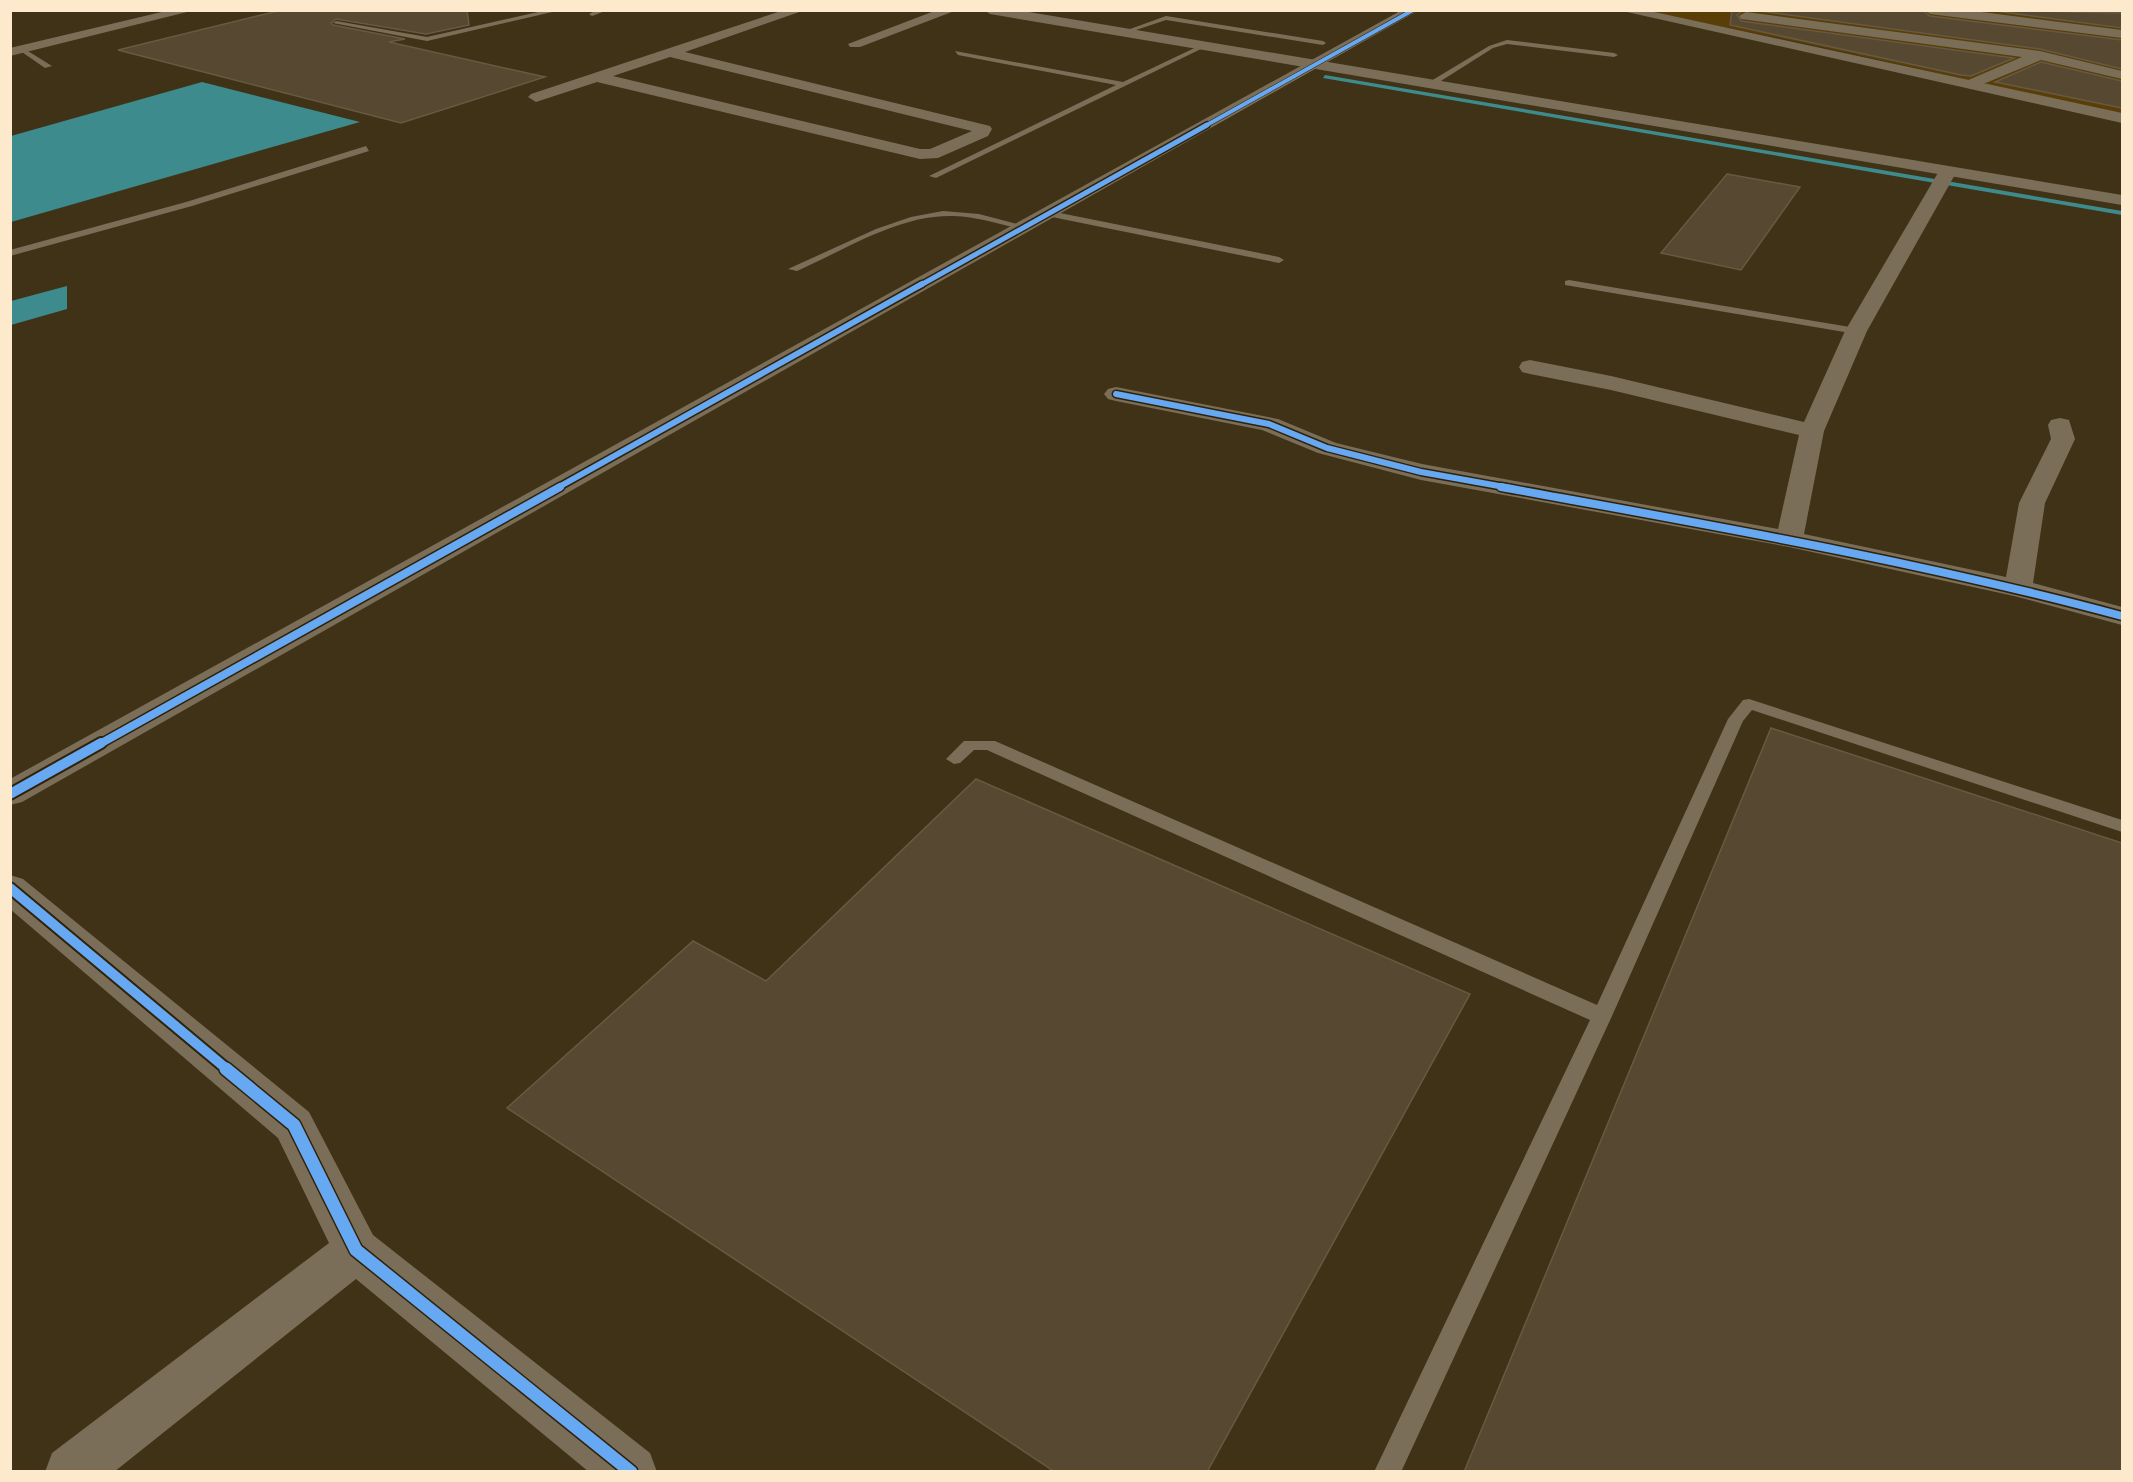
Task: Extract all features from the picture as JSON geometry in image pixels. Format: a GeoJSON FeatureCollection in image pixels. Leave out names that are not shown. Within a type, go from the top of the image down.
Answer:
{"type":"FeatureCollection","features":[{"type":"Feature","properties":{"kind":"street"},"geometry":{"type":"LineString","coordinates":[[16,50],[189,10]]}},
{"type":"Feature","properties":{"kind":"street"},"geometry":{"type":"LineString","coordinates":[[536,97],[799,10]]}},
{"type":"Feature","properties":{"kind":"street"},"geometry":{"type":"LineString","coordinates":[[855,44],[951,10]]}},
{"type":"Feature","properties":{"kind":"street"},"geometry":{"type":"LineString","coordinates":[[990,10],[1203,46],[1319,54],[1430,84],[1944,178],[2122,200]]}},
{"type":"Feature","properties":{"kind":"street"},"geometry":{"type":"LineString","coordinates":[[10,794],[1027,228],[1319,54],[1413,10]]}},
{"type":"Feature","properties":{"kind":"street"},"geometry":{"type":"LineString","coordinates":[[1624,10],[2122,118]]}},
{"type":"Feature","properties":{"kind":"street"},"geometry":{"type":"LineString","coordinates":[[1930,10],[2122,62]]}},
{"type":"Feature","properties":{"kind":"street"},"geometry":{"type":"LineString","coordinates":[[1971,84],[2043,40],[2053,10]]}},
{"type":"Feature","properties":{"kind":"street"},"geometry":{"type":"LineString","coordinates":[[1713,28],[1737,22],[1749,13],[2043,40],[2122,34]]}},
{"type":"Feature","properties":{"kind":"street"},"geometry":{"type":"LineString","coordinates":[[2043,40],[2122,75]]}},
{"type":"Feature","properties":{"kind":"street"},"geometry":{"type":"LineString","coordinates":[[597,77],[920,154],[932,154],[982,133],[984,129],[669,53]]}},
{"type":"Feature","properties":{"kind":"street"},"geometry":{"type":"LineString","coordinates":[[1790,539],[1812,431],[1856,331],[1944,178]]}},
{"type":"Feature","properties":{"kind":"street"},"geometry":{"type":"LineString","coordinates":[[1530,367],[1611,383],[1812,431]]}},
{"type":"Feature","properties":{"kind":"street"},"geometry":{"type":"LineString","coordinates":[[1116,394],[1269,424],[1327,448],[1421,472],[1790,539],[2018,588],[2122,616]]}},
{"type":"Feature","properties":{"kind":"street"},"geometry":{"type":"LineString","coordinates":[[2018,588],[2032,503],[2063,439],[2060,425]]}},
{"type":"Feature","properties":{"kind":"street"},"geometry":{"type":"LineString","coordinates":[[10,888],[294,1125],[356,1250],[631,1472]]}},
{"type":"Feature","properties":{"kind":"street"},"geometry":{"type":"LineString","coordinates":[[71,1472],[356,1250]]}},
{"type":"Feature","properties":{"kind":"lane"},"geometry":{"type":"LineString","coordinates":[[336,23],[427,39],[558,10]]}},
{"type":"Feature","properties":{"kind":"lane"},"geometry":{"type":"LineString","coordinates":[[592,14],[605,10]]}},
{"type":"Feature","properties":{"kind":"lane"},"geometry":{"type":"LineString","coordinates":[[1122,33],[1166,18],[1319,54]]}},
{"type":"Feature","properties":{"kind":"lane"},"geometry":{"type":"LineString","coordinates":[[1430,84],[1491,47],[1507,42],[1614,55]]}},
{"type":"Feature","properties":{"kind":"lane"},"geometry":{"type":"LineString","coordinates":[[933,176],[1203,46]]}},
{"type":"Feature","properties":{"kind":"lane"},"geometry":{"type":"LineString","coordinates":[[16,50],[48,66]]}},
{"type":"Feature","properties":{"kind":"lane"},"geometry":{"type":"LineString","coordinates":[[958,53],[1122,84]]}},
{"type":"Feature","properties":{"kind":"lane"},"geometry":{"type":"LineString","coordinates":[[10,253],[189,204],[366,149]]}},
{"type":"Feature","properties":{"kind":"lane"},"geometry":{"type":"LineString","coordinates":[[793,269],[904,222],[932,214],[962,214],[1027,228]]}},
{"type":"Feature","properties":{"kind":"lane"},"geometry":{"type":"LineString","coordinates":[[1050,214],[1279,260]]}},
{"type":"Feature","properties":{"kind":"lane"},"geometry":{"type":"LineString","coordinates":[[1569,283],[1856,331]]}},
{"type":"Feature","properties":{"kind":"lane"},"geometry":{"type":"LineString","coordinates":[[1387,1472],[1602,1016],[1736,719],[1749,704],[2122,825]]}},
{"type":"Feature","properties":{"kind":"lane"},"geometry":{"type":"LineString","coordinates":[[954,759],[970,746],[989,745],[1602,1016]]}},
{"type":"Feature","properties":{"kind":"shaded area"},"geometry":{"type":"Polygon","coordinates":[[[1642,11],[2122,11],[2122,114],[1798,42],[1642,11]]]}},
{"type":"Feature","properties":{"kind":"water"},"geometry":{"type":"Polygon","coordinates":[[[202,82],[360,122],[11,222],[11,136],[202,82]]]}},
{"type":"Feature","properties":{"kind":"water"},"geometry":{"type":"Polygon","coordinates":[[[67,286],[67,309],[11,325],[11,301],[67,286]]]}},
{"type":"Feature","properties":{"kind":"building"},"geometry":{"type":"Polygon","coordinates":[[[282,10],[467,10],[469,25],[426,34],[336,19],[331,23],[405,39],[389,42],[545,77],[401,123],[118,50],[282,10]]]}},
{"type":"Feature","properties":{"kind":"building"},"geometry":{"type":"Polygon","coordinates":[[[1732,10],[1744,10],[1737,15],[1741,21],[2014,58],[1971,76],[1961,75],[1730,25],[1732,10]]]}},
{"type":"Feature","properties":{"kind":"building"},"geometry":{"type":"Polygon","coordinates":[[[1752,10],[1922,10],[1930,16],[2122,40],[2122,69],[2040,49],[1752,10]]]}},
{"type":"Feature","properties":{"kind":"building"},"geometry":{"type":"Polygon","coordinates":[[[1988,10],[2122,13],[2122,28],[1988,10]]]}},
{"type":"Feature","properties":{"kind":"building"},"geometry":{"type":"Polygon","coordinates":[[[2041,62],[2122,81],[2122,108],[1995,82],[2041,62]]]}},
{"type":"Feature","properties":{"kind":"building"},"geometry":{"type":"Polygon","coordinates":[[[1727,174],[1800,187],[1741,270],[1661,253],[1727,174]]]}},
{"type":"Feature","properties":{"kind":"building"},"geometry":{"type":"Polygon","coordinates":[[[1771,728],[2122,843],[2122,1472],[1464,1472],[1771,728]]]}},
{"type":"Feature","properties":{"kind":"building"},"geometry":{"type":"Polygon","coordinates":[[[976,779],[1470,994],[1207,1472],[1055,1472],[507,1108],[693,941],[766,981],[976,779]]]}},
{"type":"Feature","properties":{"kind":"waterway"},"geometry":{"type":"LineString","coordinates":[[1325,77],[2122,213]]}},
{"type":"Feature","properties":{"kind":"cycle path"},"geometry":{"type":"LineString","coordinates":[[10,794],[1413,10]]}},
{"type":"Feature","properties":{"kind":"cycle path"},"geometry":{"type":"LineString","coordinates":[[1116,394],[1269,424],[1327,448],[1421,472],[1789,539],[2018,588],[2122,616]]}},
{"type":"Feature","properties":{"kind":"cycle path"},"geometry":{"type":"LineString","coordinates":[[10,888],[294,1125],[356,1250],[631,1472]]}}]}
